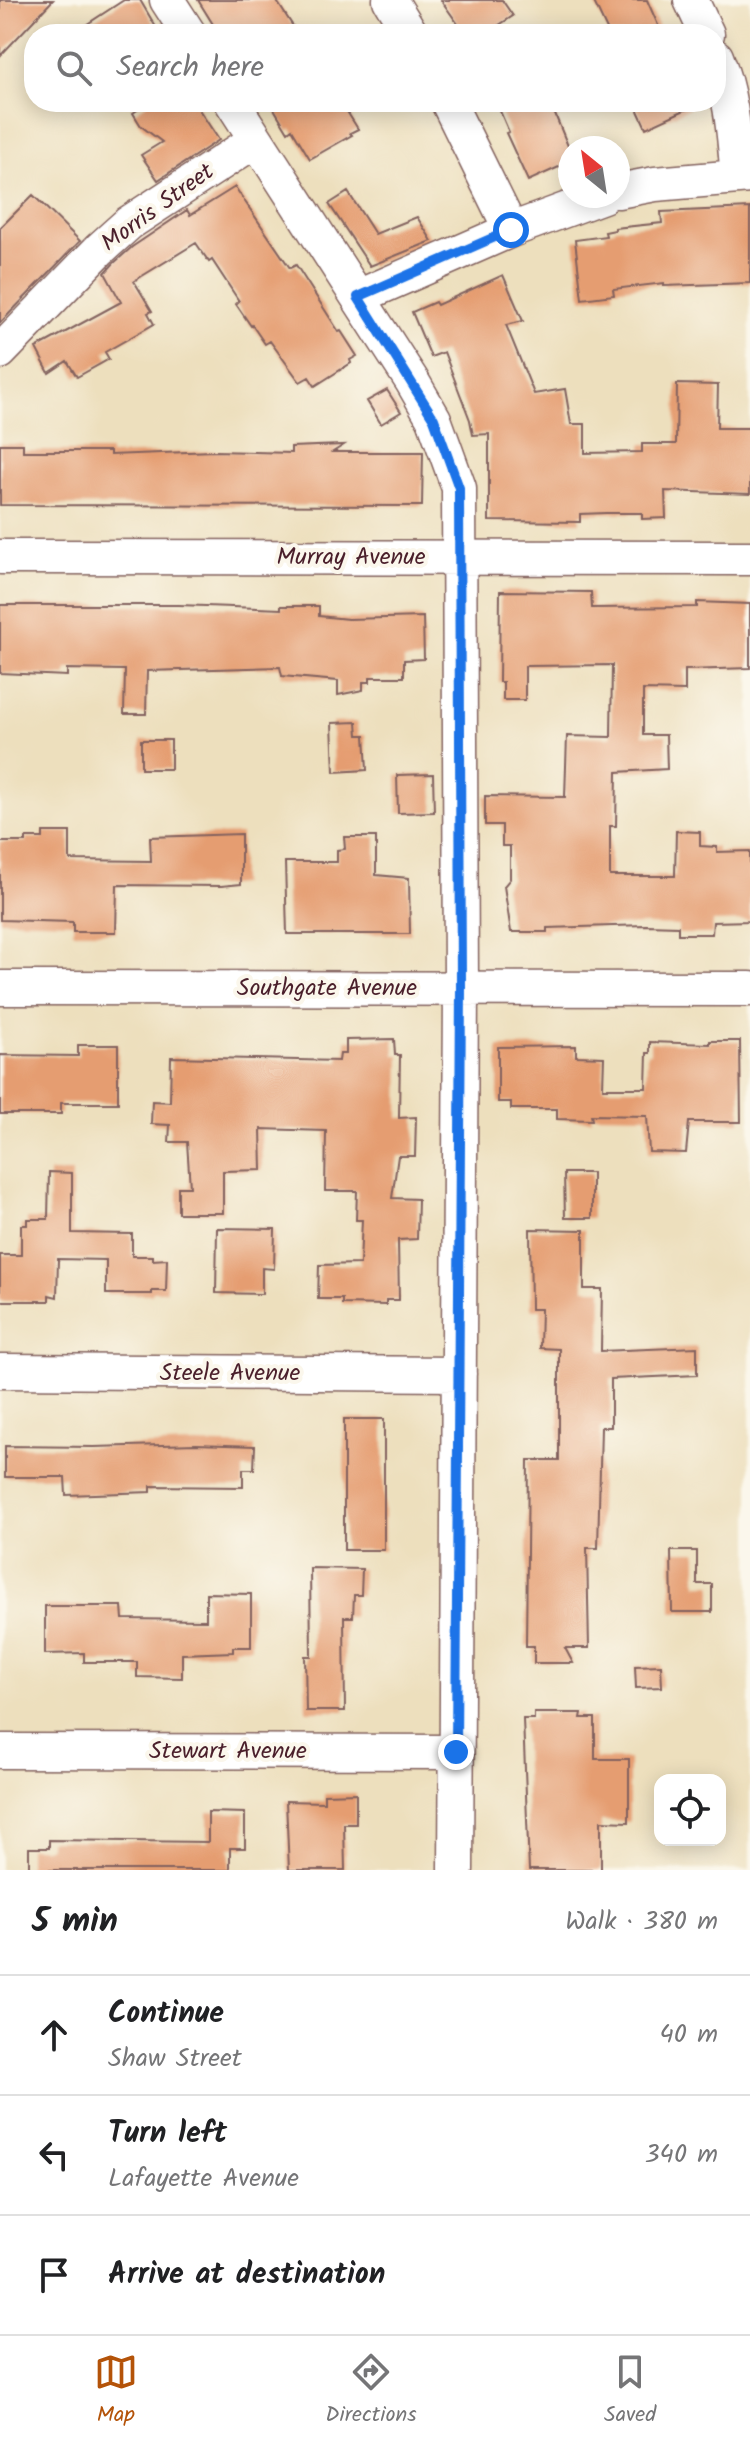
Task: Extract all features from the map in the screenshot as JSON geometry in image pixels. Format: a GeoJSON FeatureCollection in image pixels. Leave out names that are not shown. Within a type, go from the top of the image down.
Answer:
{"type":"FeatureCollection","features":[{"type":"Feature","properties":{"kind":"street"},"geometry":{"type":"LineString","coordinates":[[167,0],[183,24]]}},
{"type":"Feature","properties":{"kind":"street"},"geometry":{"type":"LineString","coordinates":[[390,0],[405,24]]}},
{"type":"Feature","properties":{"kind":"street"},"geometry":{"type":"LineString","coordinates":[[691,0],[702,24]]}},
{"type":"Feature","properties":{"kind":"street"},"geometry":{"type":"LineString","coordinates":[[630,189],[744,176],[742,123],[726,81]]}},
{"type":"Feature","properties":{"kind":"street"},"geometry":{"type":"LineString","coordinates":[[238,112],[419,393],[448,450],[459,488],[461,988],[456,1870]]}},
{"type":"Feature","properties":{"kind":"street"},"geometry":{"type":"LineString","coordinates":[[453,112],[511,230]]}},
{"type":"Feature","properties":{"kind":"street","name":"Morris Street"},"geometry":{"type":"LineString","coordinates":[[0,352],[129,223],[256,140]]}},
{"type":"Feature","properties":{"kind":"street"},"geometry":{"type":"LineString","coordinates":[[358,297],[511,230],[571,208]]}},
{"type":"Feature","properties":{"kind":"street","name":"Murray Avenue"},"geometry":{"type":"LineString","coordinates":[[0,557],[750,558]]}},
{"type":"Feature","properties":{"kind":"street","name":"Southgate Avenue"},"geometry":{"type":"LineString","coordinates":[[0,988],[750,989]]}},
{"type":"Feature","properties":{"kind":"street","name":"Steele Avenue"},"geometry":{"type":"LineString","coordinates":[[0,1371],[459,1374]]}},
{"type":"Feature","properties":{"kind":"street","name":"Stewart Avenue"},"geometry":{"type":"LineString","coordinates":[[0,1751],[456,1752]]}},
{"type":"Feature","properties":{"kind":"building"},"geometry":{"type":"Polygon","coordinates":[[[0,0],[53,0],[30,24],[24,24],[24,31],[0,56],[0,0]]]}},
{"type":"Feature","properties":{"kind":"building"},"geometry":{"type":"Polygon","coordinates":[[[124,0],[140,0],[154,24],[87,24],[124,0]]]}},
{"type":"Feature","properties":{"kind":"building"},"geometry":{"type":"Polygon","coordinates":[[[198,0],[276,0],[292,24],[213,24],[198,0]]]}},
{"type":"Feature","properties":{"kind":"building"},"geometry":{"type":"Polygon","coordinates":[[[441,0],[502,0],[513,16],[501,24],[458,24],[441,0]]]}},
{"type":"Feature","properties":{"kind":"building"},"geometry":{"type":"Polygon","coordinates":[[[593,0],[647,0],[658,24],[604,24],[593,0]]]}},
{"type":"Feature","properties":{"kind":"building"},"geometry":{"type":"Polygon","coordinates":[[[201,112],[219,140],[158,180],[141,155],[162,142],[141,126],[133,113],[201,112]]]}},
{"type":"Feature","properties":{"kind":"building"},"geometry":{"type":"Polygon","coordinates":[[[276,112],[347,112],[358,129],[310,159],[292,129],[288,132],[276,112]]]}},
{"type":"Feature","properties":{"kind":"building"},"geometry":{"type":"Polygon","coordinates":[[[500,112],[554,112],[564,136],[558,136],[558,167],[528,181],[506,133],[509,132],[500,112]]]}},
{"type":"Feature","properties":{"kind":"building"},"geometry":{"type":"Polygon","coordinates":[[[639,112],[680,112],[646,128],[639,112]]]}},
{"type":"Feature","properties":{"kind":"building"},"geometry":{"type":"Polygon","coordinates":[[[235,187],[290,268],[296,265],[341,331],[357,356],[350,360],[351,363],[315,386],[309,377],[300,382],[270,341],[265,344],[251,326],[212,260],[209,262],[196,243],[134,281],[152,311],[148,313],[154,324],[105,352],[109,359],[77,377],[67,361],[49,373],[36,348],[121,302],[105,273],[114,263],[187,210],[190,215],[235,187]]]}},
{"type":"Feature","properties":{"kind":"building"},"geometry":{"type":"Polygon","coordinates":[[[348,192],[375,234],[417,217],[432,241],[370,266],[329,204],[348,192]]]}},
{"type":"Feature","properties":{"kind":"building"},"geometry":{"type":"Polygon","coordinates":[[[33,195],[80,241],[0,323],[0,228],[33,195]]]}},
{"type":"Feature","properties":{"kind":"building"},"geometry":{"type":"Polygon","coordinates":[[[750,208],[750,283],[664,286],[664,283],[613,289],[614,295],[582,299],[575,240],[606,236],[605,232],[615,228],[662,223],[661,212],[750,208]]]}},
{"type":"Feature","properties":{"kind":"building"},"geometry":{"type":"Polygon","coordinates":[[[503,275],[523,321],[506,325],[534,394],[565,389],[571,424],[585,424],[585,453],[642,452],[642,444],[676,444],[677,384],[718,385],[717,428],[750,428],[750,494],[665,491],[666,518],[642,519],[642,513],[606,513],[580,514],[580,522],[489,521],[489,434],[473,435],[444,352],[431,357],[412,312],[435,302],[437,305],[503,275]]]}},
{"type":"Feature","properties":{"kind":"building"},"geometry":{"type":"Polygon","coordinates":[[[387,390],[401,412],[381,424],[367,401],[387,390]]]}},
{"type":"Feature","properties":{"kind":"building"},"geometry":{"type":"Polygon","coordinates":[[[0,444],[23,444],[23,451],[110,451],[110,455],[214,451],[291,453],[291,447],[344,445],[333,452],[423,452],[422,506],[0,505],[0,444]]]}},
{"type":"Feature","properties":{"kind":"building"},"geometry":{"type":"Polygon","coordinates":[[[500,591],[591,592],[592,608],[697,607],[697,602],[750,604],[750,668],[685,670],[685,691],[643,690],[643,735],[666,735],[667,769],[617,772],[616,826],[610,826],[610,876],[675,876],[676,831],[700,832],[700,846],[717,847],[717,852],[750,851],[750,921],[713,922],[712,934],[678,934],[678,926],[646,925],[511,932],[504,886],[510,879],[510,846],[502,846],[502,825],[485,825],[485,796],[565,797],[567,736],[611,737],[612,665],[525,666],[525,700],[503,700],[503,682],[499,682],[500,591]]]}},
{"type":"Feature","properties":{"kind":"building"},"geometry":{"type":"Polygon","coordinates":[[[0,605],[179,605],[281,609],[281,606],[319,606],[319,616],[348,619],[423,617],[424,659],[404,660],[404,677],[370,677],[370,682],[363,682],[363,690],[338,695],[338,681],[282,676],[280,667],[147,671],[146,714],[124,714],[125,670],[67,669],[67,676],[0,673],[0,605]]]}},
{"type":"Feature","properties":{"kind":"building"},"geometry":{"type":"Polygon","coordinates":[[[357,722],[358,735],[365,735],[367,770],[334,772],[332,723],[357,722]]]}},
{"type":"Feature","properties":{"kind":"building"},"geometry":{"type":"Polygon","coordinates":[[[141,740],[171,740],[171,769],[141,769],[141,740]]]}},
{"type":"Feature","properties":{"kind":"building"},"geometry":{"type":"Polygon","coordinates":[[[433,774],[434,812],[398,813],[397,775],[433,774]]]}},
{"type":"Feature","properties":{"kind":"building"},"geometry":{"type":"Polygon","coordinates":[[[43,832],[70,832],[70,860],[151,861],[150,837],[241,834],[241,884],[117,885],[116,932],[73,932],[73,922],[0,920],[0,842],[26,842],[26,838],[43,838],[43,832]]]}},
{"type":"Feature","properties":{"kind":"building"},"geometry":{"type":"Polygon","coordinates":[[[344,837],[376,837],[376,875],[409,878],[410,934],[287,934],[285,862],[337,862],[337,850],[345,849],[344,837]]]}},
{"type":"Feature","properties":{"kind":"building"},"geometry":{"type":"Polygon","coordinates":[[[394,1039],[395,1055],[400,1055],[399,1118],[416,1117],[415,1156],[398,1156],[392,1198],[418,1199],[417,1239],[398,1240],[399,1300],[386,1300],[386,1305],[342,1304],[342,1299],[318,1299],[319,1265],[360,1264],[362,1220],[356,1220],[357,1191],[325,1191],[326,1131],[261,1129],[262,1170],[223,1171],[223,1213],[178,1213],[178,1187],[190,1187],[187,1142],[169,1142],[170,1125],[151,1124],[152,1101],[170,1102],[171,1057],[339,1061],[340,1054],[346,1054],[346,1040],[394,1039]]]}},
{"type":"Feature","properties":{"kind":"building"},"geometry":{"type":"Polygon","coordinates":[[[710,1041],[740,1041],[741,1122],[689,1122],[686,1153],[649,1152],[647,1116],[591,1115],[592,1120],[557,1119],[557,1109],[511,1109],[511,1102],[498,1102],[498,1047],[576,1046],[576,1056],[604,1057],[603,1088],[646,1088],[650,1042],[710,1044],[710,1041]]]}},
{"type":"Feature","properties":{"kind":"building"},"geometry":{"type":"Polygon","coordinates":[[[78,1045],[118,1045],[118,1103],[61,1103],[61,1114],[0,1114],[0,1055],[78,1056],[78,1045]]]}},
{"type":"Feature","properties":{"kind":"building"},"geometry":{"type":"Polygon","coordinates":[[[49,1172],[72,1173],[72,1233],[132,1234],[132,1256],[167,1259],[166,1291],[106,1294],[106,1260],[58,1259],[57,1297],[49,1295],[49,1301],[0,1301],[0,1255],[21,1255],[21,1225],[27,1225],[27,1219],[48,1219],[49,1172]]]}},
{"type":"Feature","properties":{"kind":"building"},"geometry":{"type":"Polygon","coordinates":[[[564,1173],[592,1173],[592,1218],[565,1218],[564,1173]]]}},
{"type":"Feature","properties":{"kind":"building"},"geometry":{"type":"Polygon","coordinates":[[[217,1228],[275,1229],[274,1269],[262,1268],[262,1294],[216,1293],[217,1228]]]}},
{"type":"Feature","properties":{"kind":"building"},"geometry":{"type":"Polygon","coordinates":[[[530,1229],[584,1230],[584,1289],[602,1289],[601,1351],[697,1347],[697,1375],[611,1379],[611,1427],[601,1427],[598,1548],[587,1548],[589,1648],[565,1648],[573,1663],[534,1663],[534,1646],[526,1646],[528,1460],[559,1460],[559,1349],[540,1348],[541,1309],[531,1309],[530,1229]]]}},
{"type":"Feature","properties":{"kind":"building"},"geometry":{"type":"Polygon","coordinates":[[[344,1419],[384,1419],[384,1550],[344,1550],[344,1419]]]}},
{"type":"Feature","properties":{"kind":"building"},"geometry":{"type":"Polygon","coordinates":[[[5,1446],[255,1446],[254,1469],[243,1469],[243,1487],[151,1486],[151,1492],[66,1495],[65,1477],[5,1477],[5,1446]]]}},
{"type":"Feature","properties":{"kind":"building"},"geometry":{"type":"Polygon","coordinates":[[[671,1551],[697,1551],[697,1584],[712,1584],[712,1612],[672,1612],[671,1551]]]}},
{"type":"Feature","properties":{"kind":"building"},"geometry":{"type":"Polygon","coordinates":[[[310,1568],[362,1569],[361,1595],[354,1595],[353,1617],[344,1617],[345,1711],[306,1711],[305,1656],[311,1656],[310,1568]]]}},
{"type":"Feature","properties":{"kind":"building"},"geometry":{"type":"Polygon","coordinates":[[[206,1593],[251,1594],[251,1647],[233,1647],[233,1652],[182,1654],[182,1678],[137,1677],[137,1662],[84,1662],[84,1653],[45,1654],[45,1606],[122,1606],[123,1619],[206,1620],[206,1593]]]}},
{"type":"Feature","properties":{"kind":"building"},"geometry":{"type":"Polygon","coordinates":[[[661,1665],[662,1687],[636,1688],[635,1666],[661,1665]]]}},
{"type":"Feature","properties":{"kind":"building"},"geometry":{"type":"Polygon","coordinates":[[[534,1713],[582,1713],[581,1718],[595,1718],[595,1759],[629,1759],[629,1822],[601,1821],[601,1870],[529,1870],[523,1719],[534,1719],[534,1713]]]}},
{"type":"Feature","properties":{"kind":"building"},"geometry":{"type":"Polygon","coordinates":[[[356,1793],[356,1824],[344,1824],[345,1870],[289,1870],[286,1801],[324,1802],[324,1794],[356,1793]]]}},
{"type":"Feature","properties":{"kind":"building"},"geometry":{"type":"Polygon","coordinates":[[[208,1812],[245,1813],[245,1848],[230,1848],[230,1870],[29,1870],[29,1848],[49,1848],[49,1840],[208,1842],[208,1812]]]}},
{"type":"Feature","properties":{"kind":"route"},"geometry":{"type":"LineString","coordinates":[[456,1752],[461,988],[459,488],[448,450],[434,419],[358,297],[511,230]]}}]}
